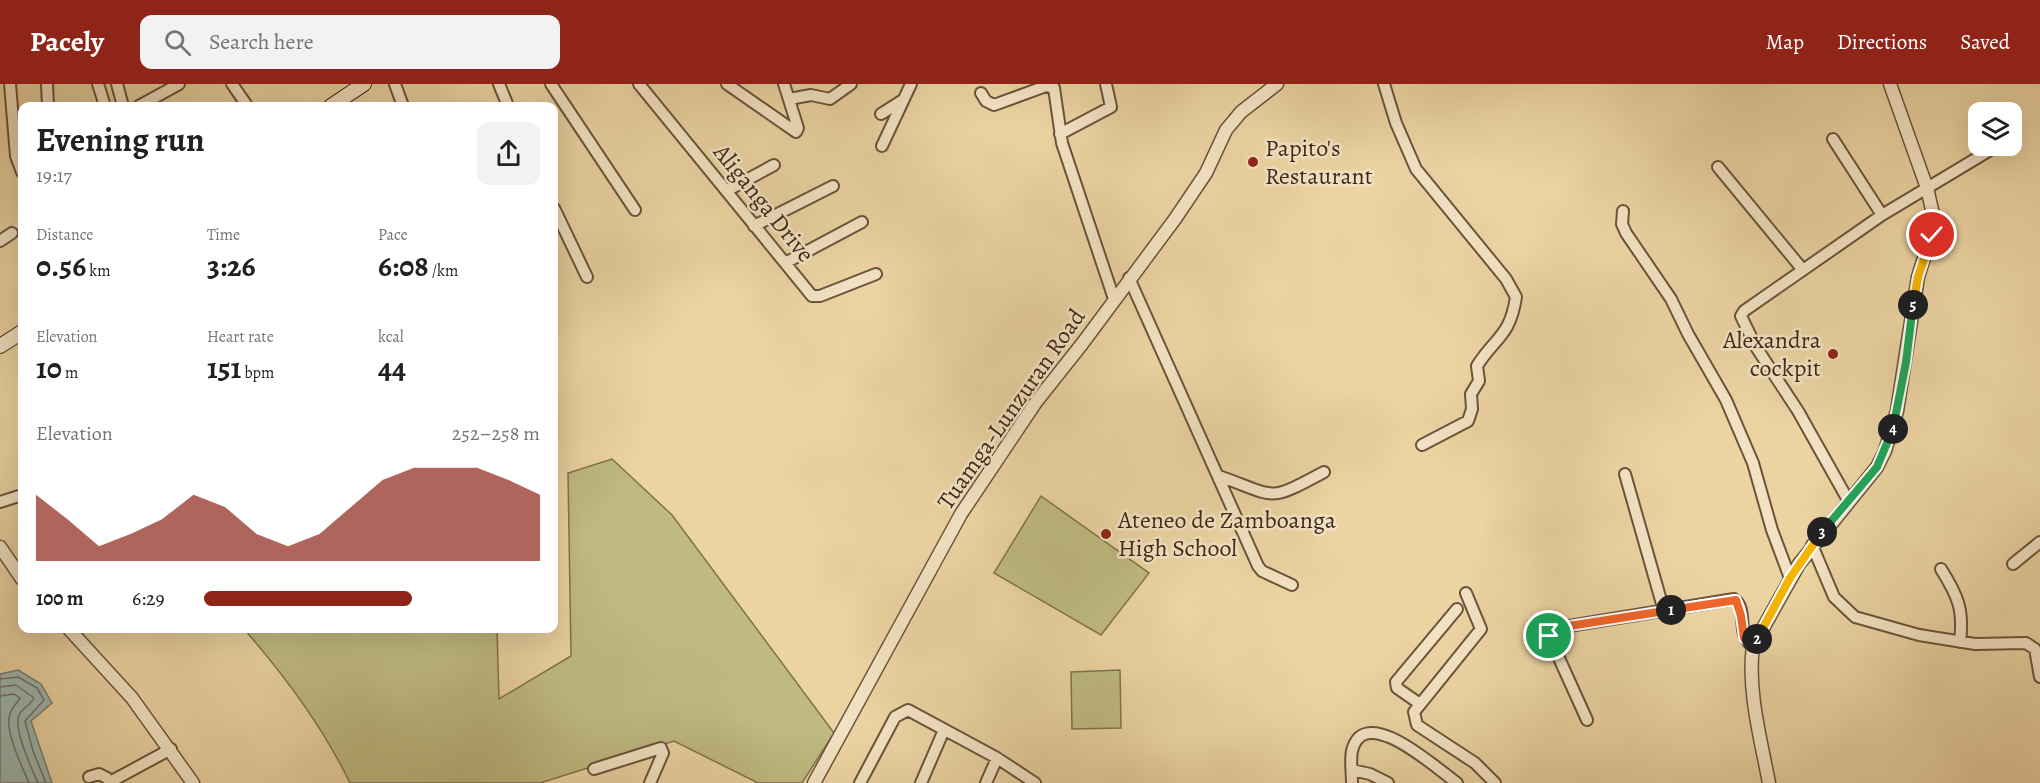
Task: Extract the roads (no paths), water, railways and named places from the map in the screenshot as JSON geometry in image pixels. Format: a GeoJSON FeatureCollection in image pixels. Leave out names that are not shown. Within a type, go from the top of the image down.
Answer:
{"type":"FeatureCollection","features":[{"type":"Feature","properties":{"kind":"main road"},"geometry":{"type":"LineString","coordinates":[[337,102],[362,85]]}},
{"type":"Feature","properties":{"kind":"main road"},"geometry":{"type":"LineString","coordinates":[[0,346],[18,335]]}},
{"type":"Feature","properties":{"kind":"street"},"geometry":{"type":"LineString","coordinates":[[10,84],[18,147]]}},
{"type":"Feature","properties":{"kind":"street"},"geometry":{"type":"LineString","coordinates":[[47,84],[48,102]]}},
{"type":"Feature","properties":{"kind":"street"},"geometry":{"type":"LineString","coordinates":[[98,84],[104,102]]}},
{"type":"Feature","properties":{"kind":"street"},"geometry":{"type":"LineString","coordinates":[[117,84],[122,102]]}},
{"type":"Feature","properties":{"kind":"street"},"geometry":{"type":"LineString","coordinates":[[155,102],[179,84]]}},
{"type":"Feature","properties":{"kind":"street"},"geometry":{"type":"LineString","coordinates":[[232,84],[245,102]]}},
{"type":"Feature","properties":{"kind":"street"},"geometry":{"type":"LineString","coordinates":[[394,84],[401,102]]}},
{"type":"Feature","properties":{"kind":"street"},"geometry":{"type":"LineString","coordinates":[[500,84],[507,102]]}},
{"type":"Feature","properties":{"kind":"street"},"geometry":{"type":"LineString","coordinates":[[551,84],[635,210]]}},
{"type":"Feature","properties":{"kind":"street","name":"Aliganga Drive"},"geometry":{"type":"LineString","coordinates":[[639,84],[728,190],[754,226],[809,293],[818,297],[876,274]]}},
{"type":"Feature","properties":{"kind":"street"},"geometry":{"type":"LineString","coordinates":[[728,84],[796,132],[798,128],[784,84]]}},
{"type":"Feature","properties":{"kind":"street"},"geometry":{"type":"LineString","coordinates":[[789,99],[810,95],[830,99],[851,84]]}},
{"type":"Feature","properties":{"kind":"street"},"geometry":{"type":"LineString","coordinates":[[882,146],[911,84]]}},
{"type":"Feature","properties":{"kind":"street"},"geometry":{"type":"LineString","coordinates":[[1060,134],[1111,106],[1106,84]]}},
{"type":"Feature","properties":{"kind":"street","name":"Tuamga-Lunzuran Road"},"geometry":{"type":"LineString","coordinates":[[814,783],[961,514],[1036,402],[1082,344],[1206,173],[1226,130],[1241,112],[1277,84]]}},
{"type":"Feature","properties":{"kind":"street"},"geometry":{"type":"LineString","coordinates":[[1384,84],[1396,123],[1416,170],[1506,279],[1516,297],[1509,326],[1477,366],[1479,381],[1471,394],[1472,409],[1468,421],[1422,445]]}},
{"type":"Feature","properties":{"kind":"street"},"geometry":{"type":"LineString","coordinates":[[981,93],[986,101],[994,105],[1051,86],[1055,94],[1060,134],[1114,299]]}},
{"type":"Feature","properties":{"kind":"street"},"geometry":{"type":"LineString","coordinates":[[1769,783],[1757,718],[1751,660],[1753,646],[1790,578],[1812,545],[1877,467],[1885,451],[1897,411],[1918,277],[1935,223],[1927,188],[1894,96]]}},
{"type":"Feature","properties":{"kind":"street"},"geometry":{"type":"LineString","coordinates":[[880,114],[903,100]]}},
{"type":"Feature","properties":{"kind":"street"},"geometry":{"type":"LineString","coordinates":[[1833,139],[1882,216]]}},
{"type":"Feature","properties":{"kind":"street"},"geometry":{"type":"LineString","coordinates":[[1848,500],[1798,411],[1756,347],[1741,316],[1744,311],[1882,216],[1980,156]]}},
{"type":"Feature","properties":{"kind":"street"},"geometry":{"type":"LineString","coordinates":[[728,190],[774,165]]}},
{"type":"Feature","properties":{"kind":"street"},"geometry":{"type":"LineString","coordinates":[[1718,167],[1803,270]]}},
{"type":"Feature","properties":{"kind":"street"},"geometry":{"type":"LineString","coordinates":[[754,226],[833,186]]}},
{"type":"Feature","properties":{"kind":"street"},"geometry":{"type":"LineString","coordinates":[[1623,211],[1622,224],[1626,233],[1671,299],[1688,334],[1726,400],[1753,463],[1772,530],[1790,578]]}},
{"type":"Feature","properties":{"kind":"street"},"geometry":{"type":"LineString","coordinates":[[558,216],[587,277]]}},
{"type":"Feature","properties":{"kind":"street"},"geometry":{"type":"LineString","coordinates":[[785,263],[862,222]]}},
{"type":"Feature","properties":{"kind":"street"},"geometry":{"type":"LineString","coordinates":[[0,242],[12,233]]}},
{"type":"Feature","properties":{"kind":"street"},"geometry":{"type":"LineString","coordinates":[[1130,278],[1258,566],[1262,571],[1292,585]]}},
{"type":"Feature","properties":{"kind":"street"},"geometry":{"type":"LineString","coordinates":[[1219,476],[1265,495],[1275,496],[1324,472]]}},
{"type":"Feature","properties":{"kind":"street"},"geometry":{"type":"LineString","coordinates":[[1625,474],[1664,611]]}},
{"type":"Feature","properties":{"kind":"street"},"geometry":{"type":"LineString","coordinates":[[0,502],[18,496]]}},
{"type":"Feature","properties":{"kind":"street"},"geometry":{"type":"LineString","coordinates":[[2013,564],[2040,542]]}},
{"type":"Feature","properties":{"kind":"street"},"geometry":{"type":"LineString","coordinates":[[1812,545],[1834,597],[1855,617],[1878,626],[1960,642],[1999,645],[2026,643],[2035,649],[2040,677]]}},
{"type":"Feature","properties":{"kind":"street"},"geometry":{"type":"LineString","coordinates":[[0,547],[18,573]]}},
{"type":"Feature","properties":{"kind":"street"},"geometry":{"type":"LineString","coordinates":[[1941,569],[1960,606],[1963,619],[1960,642]]}},
{"type":"Feature","properties":{"kind":"street"},"geometry":{"type":"LineString","coordinates":[[1466,593],[1481,629],[1414,712],[1417,725],[1474,763],[1494,783]]}},
{"type":"Feature","properties":{"kind":"street"},"geometry":{"type":"LineString","coordinates":[[1587,720],[1545,638],[1569,626],[1736,600],[1744,638],[1753,646]]}},
{"type":"Feature","properties":{"kind":"street"},"geometry":{"type":"LineString","coordinates":[[1420,704],[1397,688],[1396,682],[1457,609]]}},
{"type":"Feature","properties":{"kind":"street"},"geometry":{"type":"LineString","coordinates":[[73,633],[132,698],[194,783]]}},
{"type":"Feature","properties":{"kind":"street"},"geometry":{"type":"LineString","coordinates":[[860,783],[899,713],[908,710],[997,758],[1035,783]]}},
{"type":"Feature","properties":{"kind":"street"},"geometry":{"type":"LineString","coordinates":[[921,783],[944,730]]}},
{"type":"Feature","properties":{"kind":"street"},"geometry":{"type":"LineString","coordinates":[[1352,783],[1351,753],[1356,740],[1363,734],[1379,732],[1394,738],[1457,783]]}},
{"type":"Feature","properties":{"kind":"street"},"geometry":{"type":"LineString","coordinates":[[594,769],[661,748],[663,753],[650,783]]}},
{"type":"Feature","properties":{"kind":"street"},"geometry":{"type":"LineString","coordinates":[[89,777],[99,774],[110,783],[171,749]]}},
{"type":"Feature","properties":{"kind":"street"},"geometry":{"type":"LineString","coordinates":[[986,783],[997,758]]}},
{"type":"Feature","properties":{"kind":"street"},"geometry":{"type":"LineString","coordinates":[[1352,770],[1370,774],[1388,783]]}},
{"type":"Feature","properties":{"kind":"water"},"geometry":{"type":"Polygon","coordinates":[[[18,670],[41,684],[52,703],[31,721],[52,783],[0,783],[0,674],[18,670]]]}},
{"type":"Feature","properties":{"kind":"place","name":"Papito's Restaurant"},"geometry":{"type":"Point","coordinates":[1253,162]}},
{"type":"Feature","properties":{"kind":"place","name":"Alexandra cockpit"},"geometry":{"type":"Point","coordinates":[1833,354]}},
{"type":"Feature","properties":{"kind":"place","name":"Ateneo de Zamboanga High School"},"geometry":{"type":"Point","coordinates":[1106,534]}}]}
